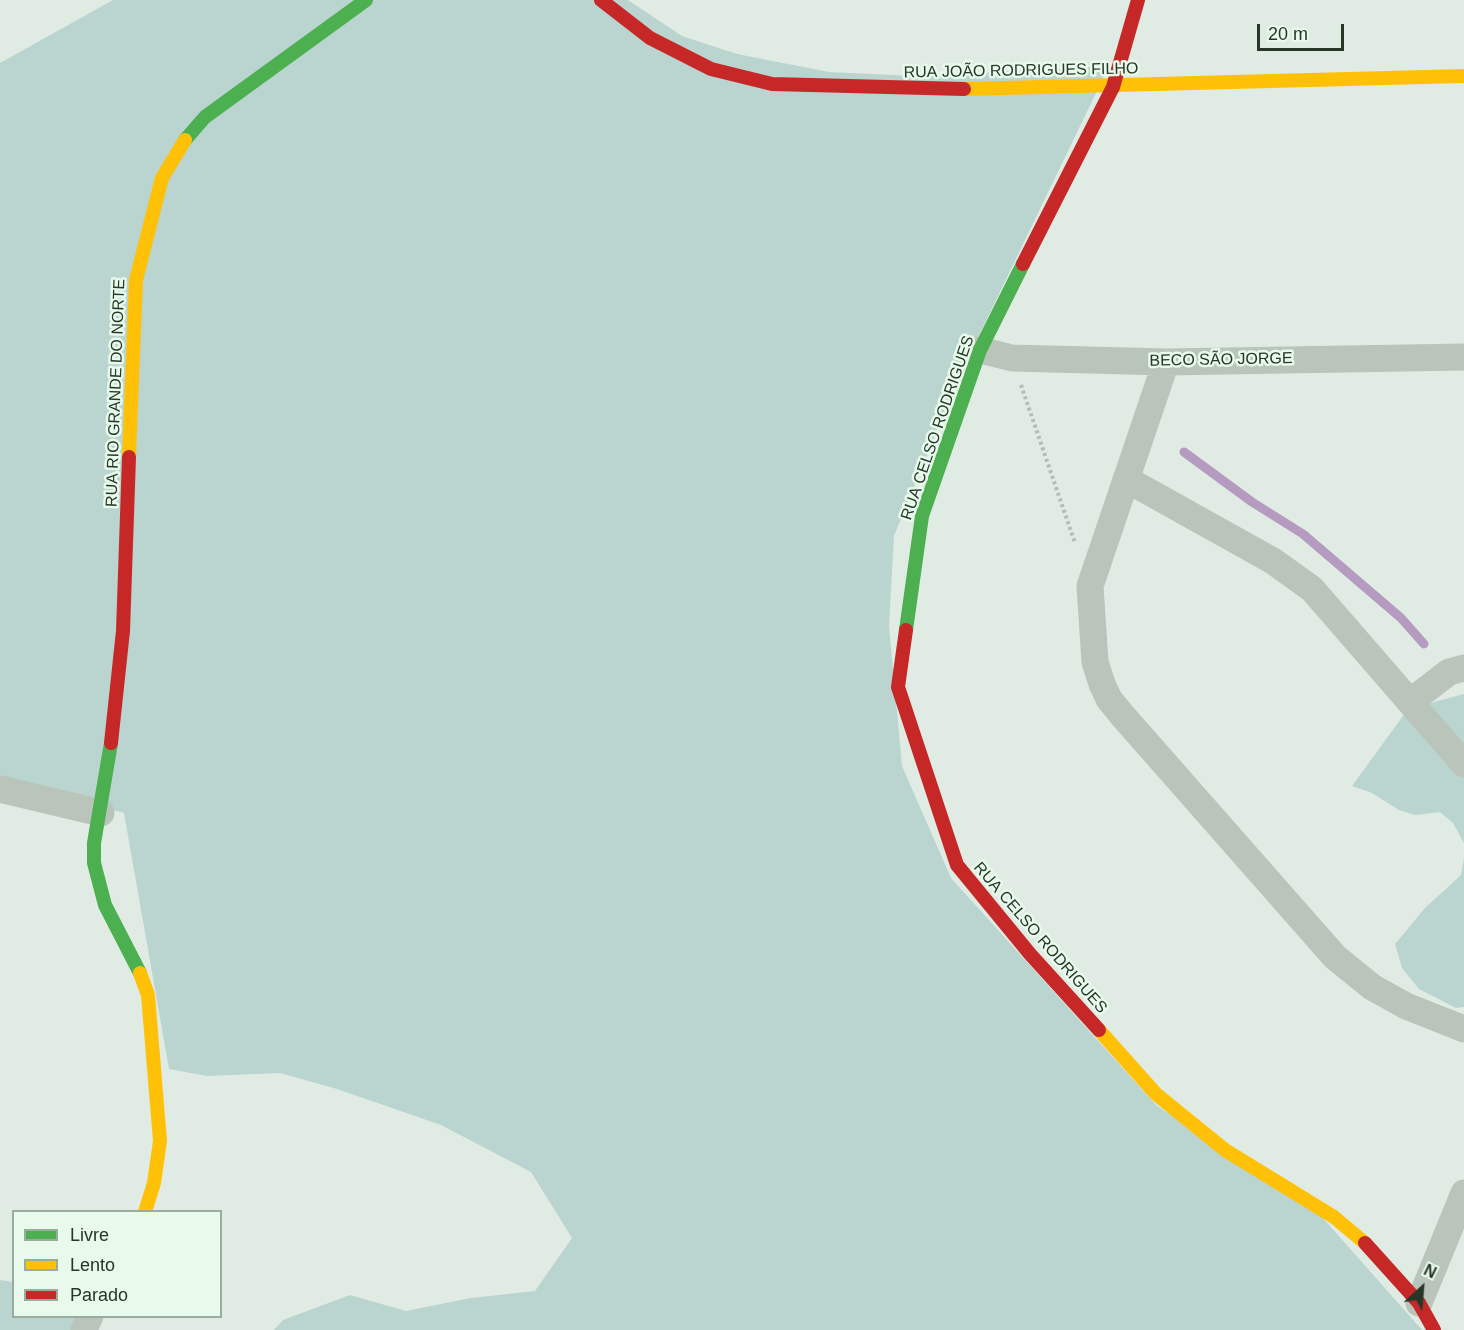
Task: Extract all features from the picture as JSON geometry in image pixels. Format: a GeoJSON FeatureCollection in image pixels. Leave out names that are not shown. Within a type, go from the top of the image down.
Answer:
{"type":"FeatureCollection","features":[{"type":"Feature","properties":{"kind":"street","name":"RUA RIO GRANDE DO NORTE"},"geometry":{"type":"LineString","coordinates":[[146,1210],[154,1183],[160,1141],[148,995],[136,963],[105,905],[98,885],[94,843],[101,813],[114,724],[123,631],[136,280],[162,178],[182,143],[205,117],[366,0]]}},
{"type":"Feature","properties":{"kind":"street","name":"RUA JOÃO RODRIGUES FILHO"},"geometry":{"type":"LineString","coordinates":[[601,0],[650,38],[711,69],[772,84],[938,90],[1464,76]]}},
{"type":"Feature","properties":{"kind":"street","name":"RUA CELSO RODRIGUES"},"geometry":{"type":"LineString","coordinates":[[1138,0],[1113,87],[980,350],[922,516],[898,687],[957,865],[1030,954],[1156,1094],[1226,1150],[1334,1217],[1388,1266],[1419,1303],[1434,1330]]}},
{"type":"Feature","properties":{"kind":"street","name":"BECO SÃO JORGE"},"geometry":{"type":"LineString","coordinates":[[980,350],[1012,358],[1166,362],[1464,357]]}},
{"type":"Feature","properties":{"kind":"street"},"geometry":{"type":"LineString","coordinates":[[1166,362],[1090,586],[1095,662],[1109,699],[1335,957],[1372,987],[1406,1006],[1464,1029]]}},
{"type":"Feature","properties":{"kind":"street"},"geometry":{"type":"LineString","coordinates":[[1126,479],[1274,561],[1312,589],[1464,764]]}},
{"type":"Feature","properties":{"kind":"street"},"geometry":{"type":"LineString","coordinates":[[1410,702],[1449,672],[1464,668]]}},
{"type":"Feature","properties":{"kind":"street"},"geometry":{"type":"LineString","coordinates":[[0,789],[101,813]]}},
{"type":"Feature","properties":{"kind":"street"},"geometry":{"type":"LineString","coordinates":[[1419,1303],[1464,1193]]}},
{"type":"Feature","properties":{"kind":"path"},"geometry":{"type":"LineString","coordinates":[[1012,358],[1090,586]]}},
{"type":"Feature","properties":{"kind":"shaded area"},"geometry":{"type":"Polygon","coordinates":[[[113,0],[628,0],[682,36],[737,54],[829,72],[914,76],[1109,66],[956,383],[894,536],[889,626],[902,766],[951,878],[1156,1105],[1322,1217],[1422,1330],[274,1330],[283,1320],[350,1295],[406,1311],[471,1298],[535,1291],[572,1238],[531,1172],[441,1125],[337,1089],[280,1073],[207,1076],[169,1069],[124,813],[0,779],[0,63],[113,0]]]}},
{"type":"Feature","properties":{"kind":"shaded area"},"geometry":{"type":"Polygon","coordinates":[[[1464,694],[1464,843],[1453,823],[1440,812],[1415,815],[1399,810],[1372,793],[1352,786],[1408,709],[1464,694]]]}},
{"type":"Feature","properties":{"kind":"shaded area"},"geometry":{"type":"Polygon","coordinates":[[[1464,858],[1464,1007],[1456,1008],[1419,989],[1402,968],[1395,944],[1425,908],[1461,875],[1464,858]]]}},
{"type":"Feature","properties":{"kind":"shaded area"},"geometry":{"type":"Polygon","coordinates":[[[0,1280],[12,1282],[12,1318],[82,1318],[89,1330],[0,1330],[0,1280]]]}},
{"type":"Feature","properties":{"kind":"waterway"},"geometry":{"type":"LineString","coordinates":[[1184,452],[1252,502],[1303,534],[1401,618],[1424,644]]}},
{"type":"Feature","properties":{"kind":"traffic: fast"},"geometry":{"type":"LineString","coordinates":[[185,140],[205,117],[366,0]]}},
{"type":"Feature","properties":{"kind":"traffic: fast"},"geometry":{"type":"LineString","coordinates":[[906,630],[922,516],[980,350],[1023,264]]}},
{"type":"Feature","properties":{"kind":"traffic: fast"},"geometry":{"type":"LineString","coordinates":[[111,743],[94,843],[94,863],[105,905],[140,973]]}},
{"type":"Feature","properties":{"kind":"traffic: slow"},"geometry":{"type":"LineString","coordinates":[[964,89],[1464,76]]}},
{"type":"Feature","properties":{"kind":"traffic: slow"},"geometry":{"type":"LineString","coordinates":[[129,457],[136,280],[162,178],[185,140]]}},
{"type":"Feature","properties":{"kind":"traffic: slow"},"geometry":{"type":"LineString","coordinates":[[140,973],[148,995],[160,1141],[154,1183],[146,1210]]}},
{"type":"Feature","properties":{"kind":"traffic: slow"},"geometry":{"type":"LineString","coordinates":[[1099,1030],[1156,1094],[1225,1150],[1334,1217],[1365,1243]]}},
{"type":"Feature","properties":{"kind":"traffic: jam"},"geometry":{"type":"LineString","coordinates":[[601,0],[650,38],[711,69],[772,84],[964,89]]}},
{"type":"Feature","properties":{"kind":"traffic: jam"},"geometry":{"type":"LineString","coordinates":[[1023,264],[1113,87],[1138,0]]}},
{"type":"Feature","properties":{"kind":"traffic: jam"},"geometry":{"type":"LineString","coordinates":[[111,743],[123,631],[129,457]]}},
{"type":"Feature","properties":{"kind":"traffic: jam"},"geometry":{"type":"LineString","coordinates":[[906,630],[898,687],[957,865],[1030,954],[1099,1030]]}},
{"type":"Feature","properties":{"kind":"traffic: jam"},"geometry":{"type":"LineString","coordinates":[[1365,1243],[1419,1303],[1434,1330]]}}]}
